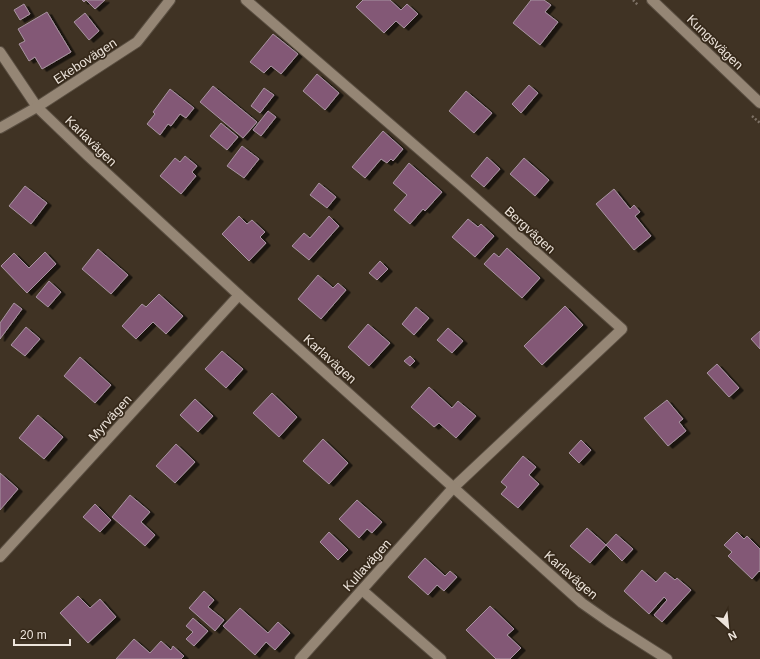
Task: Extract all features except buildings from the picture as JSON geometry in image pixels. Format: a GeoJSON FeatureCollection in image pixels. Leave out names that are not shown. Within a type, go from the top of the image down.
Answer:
{"type":"FeatureCollection","features":[{"type":"Feature","properties":{"kind":"street","name":"Ekebovägen"},"geometry":{"type":"LineString","coordinates":[[0,128],[37,107],[137,42],[170,0]]}},
{"type":"Feature","properties":{"kind":"street","name":"Bergvägen"},"geometry":{"type":"LineString","coordinates":[[246,0],[458,183],[622,329],[453,488]]}},
{"type":"Feature","properties":{"kind":"street","name":"Kungsvägen"},"geometry":{"type":"LineString","coordinates":[[652,0],[760,103]]}},
{"type":"Feature","properties":{"kind":"street","name":"Karlavägen"},"geometry":{"type":"LineString","coordinates":[[0,52],[37,107],[239,295],[582,604],[667,659]]}},
{"type":"Feature","properties":{"kind":"street","name":"Myrvägen"},"geometry":{"type":"LineString","coordinates":[[0,557],[239,295]]}},
{"type":"Feature","properties":{"kind":"street","name":"Kullavägen"},"geometry":{"type":"LineString","coordinates":[[300,659],[453,488]]}},
{"type":"Feature","properties":{"kind":"street"},"geometry":{"type":"LineString","coordinates":[[362,590],[441,659]]}}]}
